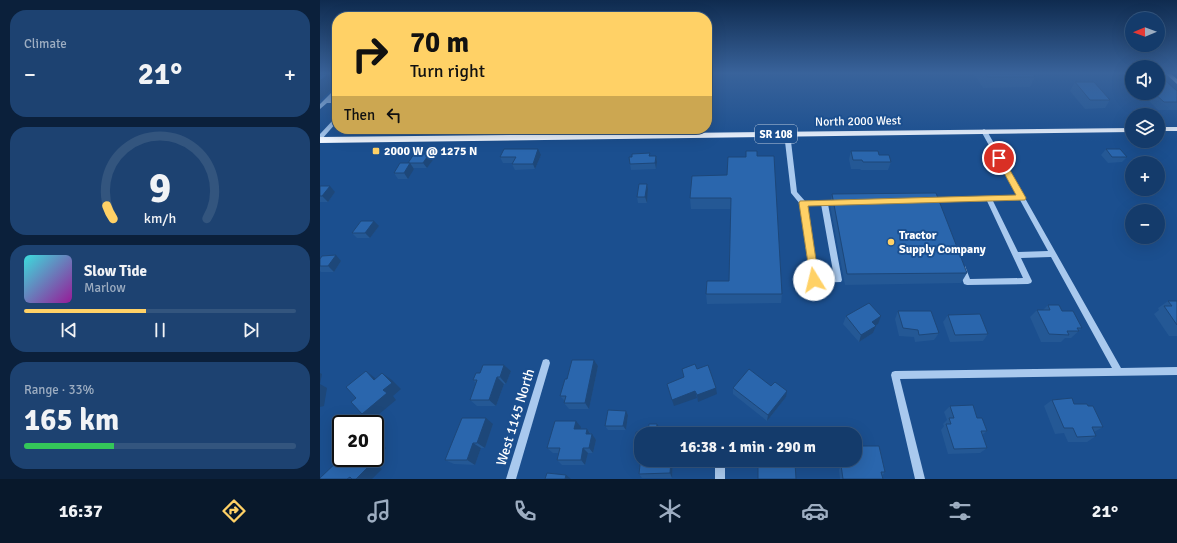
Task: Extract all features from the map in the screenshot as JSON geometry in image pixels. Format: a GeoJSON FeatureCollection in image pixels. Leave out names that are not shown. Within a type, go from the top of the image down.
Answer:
{"type":"FeatureCollection","features":[{"type":"Feature","properties":{"kind":"main road"},"geometry":{"type":"LineString","coordinates":[[1165,129],[1177,129]]}},
{"type":"Feature","properties":{"kind":"main road","name":"North 2000 West"},"geometry":{"type":"LineString","coordinates":[[712,134],[1125,130]]}},
{"type":"Feature","properties":{"kind":"main road","name":"North 2000 West"},"geometry":{"type":"LineString","coordinates":[[320,139],[709,134]]}},
{"type":"Feature","properties":{"kind":"street"},"geometry":{"type":"LineString","coordinates":[[322,105],[331,96]]}},
{"type":"Feature","properties":{"kind":"street"},"geometry":{"type":"LineString","coordinates":[[322,105],[332,102]]}},
{"type":"Feature","properties":{"kind":"street"},"geometry":{"type":"LineString","coordinates":[[320,139],[332,125]]}},
{"type":"Feature","properties":{"kind":"street"},"geometry":{"type":"LineString","coordinates":[[984,131],[1119,372]]}},
{"type":"Feature","properties":{"kind":"street"},"geometry":{"type":"LineString","coordinates":[[787,133],[794,193],[803,203],[814,280],[838,280],[824,202]]}},
{"type":"Feature","properties":{"kind":"street"},"geometry":{"type":"LineString","coordinates":[[927,200],[937,203],[1022,198]]}},
{"type":"Feature","properties":{"kind":"street"},"geometry":{"type":"LineString","coordinates":[[959,262],[967,282],[1028,281],[989,199]]}},
{"type":"Feature","properties":{"kind":"street"},"geometry":{"type":"LineString","coordinates":[[803,203],[848,202]]}},
{"type":"Feature","properties":{"kind":"street"},"geometry":{"type":"LineString","coordinates":[[1016,255],[1054,254]]}},
{"type":"Feature","properties":{"kind":"street","name":"West 1145 North"},"geometry":{"type":"LineString","coordinates":[[511,479],[546,363]]}},
{"type":"Feature","properties":{"kind":"street"},"geometry":{"type":"LineString","coordinates":[[920,479],[896,375],[1177,372]]}},
{"type":"Feature","properties":{"kind":"street"},"geometry":{"type":"LineString","coordinates":[[720,467],[720,479]]}},
{"type":"Feature","properties":{"kind":"building"},"geometry":{"type":"Polygon","coordinates":[[[1087,96],[1107,96],[1110,100],[1090,100],[1087,96]]]}},
{"type":"Feature","properties":{"kind":"building"},"geometry":{"type":"Polygon","coordinates":[[[1165,96],[1177,96],[1177,102],[1164,102],[1162,100],[1165,100],[1165,96]]]}},
{"type":"Feature","properties":{"kind":"building"},"geometry":{"type":"Polygon","coordinates":[[[504,149],[538,149],[533,164],[512,164],[516,157],[500,157],[504,149]]]}},
{"type":"Feature","properties":{"kind":"building"},"geometry":{"type":"Polygon","coordinates":[[[1106,149],[1120,149],[1126,156],[1125,157],[1112,157],[1106,149]]]}},
{"type":"Feature","properties":{"kind":"building"},"geometry":{"type":"Polygon","coordinates":[[[746,151],[757,151],[757,156],[774,156],[782,294],[706,294],[707,281],[729,281],[731,198],[690,198],[692,176],[727,175],[728,157],[746,157],[746,151]]]}},
{"type":"Feature","properties":{"kind":"building"},"geometry":{"type":"Polygon","coordinates":[[[851,151],[878,151],[879,155],[889,155],[891,162],[863,162],[862,160],[853,160],[851,151]]]}},
{"type":"Feature","properties":{"kind":"building"},"geometry":{"type":"Polygon","coordinates":[[[650,153],[649,156],[656,156],[655,163],[630,164],[629,157],[632,157],[632,154],[650,153]]]}},
{"type":"Feature","properties":{"kind":"building"},"geometry":{"type":"Polygon","coordinates":[[[414,154],[429,154],[423,163],[408,163],[414,154]]]}},
{"type":"Feature","properties":{"kind":"building"},"geometry":{"type":"Polygon","coordinates":[[[400,163],[410,163],[404,173],[394,173],[400,163]]]}},
{"type":"Feature","properties":{"kind":"building"},"geometry":{"type":"Polygon","coordinates":[[[639,184],[647,184],[645,197],[637,197],[639,184]]]}},
{"type":"Feature","properties":{"kind":"building"},"geometry":{"type":"Polygon","coordinates":[[[320,186],[330,186],[322,196],[320,196],[320,186]]]}},
{"type":"Feature","properties":{"kind":"building"},"geometry":{"type":"Polygon","coordinates":[[[936,193],[967,273],[847,274],[832,194],[936,193]]]}},
{"type":"Feature","properties":{"kind":"building"},"geometry":{"type":"Polygon","coordinates":[[[361,221],[374,221],[365,233],[352,233],[361,221]]]}},
{"type":"Feature","properties":{"kind":"building"},"geometry":{"type":"Polygon","coordinates":[[[336,255],[328,266],[320,266],[320,259],[322,256],[336,255]]]}},
{"type":"Feature","properties":{"kind":"building"},"geometry":{"type":"Polygon","coordinates":[[[1168,301],[1177,301],[1177,325],[1164,306],[1172,306],[1168,301]]]}},
{"type":"Feature","properties":{"kind":"building"},"geometry":{"type":"Polygon","coordinates":[[[869,303],[881,316],[872,322],[876,326],[861,335],[846,316],[869,303]]]}},
{"type":"Feature","properties":{"kind":"building"},"geometry":{"type":"Polygon","coordinates":[[[1048,305],[1059,305],[1062,311],[1073,311],[1082,328],[1077,328],[1079,331],[1067,331],[1069,335],[1049,334],[1037,310],[1050,310],[1048,305]]]}},
{"type":"Feature","properties":{"kind":"building"},"geometry":{"type":"Polygon","coordinates":[[[898,311],[931,311],[939,333],[919,335],[918,330],[903,328],[898,311]]]}},
{"type":"Feature","properties":{"kind":"building"},"geometry":{"type":"Polygon","coordinates":[[[980,314],[988,334],[955,335],[948,315],[980,314]]]}},
{"type":"Feature","properties":{"kind":"building"},"geometry":{"type":"Polygon","coordinates":[[[572,360],[594,360],[585,403],[564,403],[566,396],[560,396],[565,379],[567,379],[572,360]]]}},
{"type":"Feature","properties":{"kind":"building"},"geometry":{"type":"Polygon","coordinates":[[[695,364],[697,369],[708,365],[716,388],[697,395],[695,391],[672,400],[667,384],[684,377],[682,369],[695,364]]]}},
{"type":"Feature","properties":{"kind":"building"},"geometry":{"type":"Polygon","coordinates":[[[483,365],[504,365],[500,377],[497,377],[489,400],[470,400],[477,380],[473,380],[476,373],[480,373],[483,365]]]}},
{"type":"Feature","properties":{"kind":"building"},"geometry":{"type":"Polygon","coordinates":[[[749,369],[771,386],[775,382],[787,391],[768,415],[733,388],[749,369]]]}},
{"type":"Feature","properties":{"kind":"building"},"geometry":{"type":"Polygon","coordinates":[[[366,371],[374,380],[382,373],[392,383],[383,390],[387,393],[362,414],[351,402],[356,398],[346,387],[366,371]]]}},
{"type":"Feature","properties":{"kind":"building"},"geometry":{"type":"Polygon","coordinates":[[[1072,398],[1074,404],[1087,404],[1088,406],[1093,406],[1103,427],[1092,427],[1096,436],[1077,437],[1073,428],[1064,428],[1052,400],[1072,398]]]}},
{"type":"Feature","properties":{"kind":"building"},"geometry":{"type":"Polygon","coordinates":[[[973,405],[977,418],[982,418],[987,431],[981,431],[987,448],[954,449],[946,424],[951,424],[949,418],[954,418],[950,406],[973,405]]]}},
{"type":"Feature","properties":{"kind":"building"},"geometry":{"type":"Polygon","coordinates":[[[608,410],[626,411],[623,426],[605,426],[608,410]]]}},
{"type":"Feature","properties":{"kind":"building"},"geometry":{"type":"Polygon","coordinates":[[[462,418],[486,418],[477,443],[473,443],[467,460],[445,460],[462,418]]]}},
{"type":"Feature","properties":{"kind":"building"},"geometry":{"type":"Polygon","coordinates":[[[555,421],[576,421],[574,429],[587,429],[586,434],[592,434],[589,448],[583,448],[581,460],[557,460],[560,448],[547,448],[555,421]]]}},
{"type":"Feature","properties":{"kind":"building"},"geometry":{"type":"Polygon","coordinates":[[[649,424],[657,424],[657,427],[649,427],[649,424]]]}},
{"type":"Feature","properties":{"kind":"building"},"geometry":{"type":"Polygon","coordinates":[[[862,446],[879,446],[885,472],[881,472],[883,479],[843,479],[841,467],[862,467],[862,446]]]}},
{"type":"Feature","properties":{"kind":"building"},"geometry":{"type":"Polygon","coordinates":[[[332,467],[368,467],[356,479],[352,479],[350,477],[347,479],[320,478],[332,467]]]}},
{"type":"Feature","properties":{"kind":"building"},"geometry":{"type":"Polygon","coordinates":[[[640,467],[670,467],[670,473],[639,474],[640,467]]]}},
{"type":"Feature","properties":{"kind":"building"},"geometry":{"type":"Polygon","coordinates":[[[758,467],[795,467],[796,479],[758,479],[758,467]]]}},
{"type":"Feature","properties":{"kind":"building"},"geometry":{"type":"Polygon","coordinates":[[[547,473],[566,475],[565,479],[545,479],[547,473]]]}},
{"type":"Feature","properties":{"kind":"place","name":"2000 W @ 1275 N"},"geometry":{"type":"Point","coordinates":[376,151]}},
{"type":"Feature","properties":{"kind":"place","name":"Tractor Supply Company"},"geometry":{"type":"Point","coordinates":[891,242]}},
{"type":"Feature","properties":{"kind":"route"},"geometry":{"type":"LineString","coordinates":[[814,280],[803,203],[1022,198],[999,158]]}}]}
